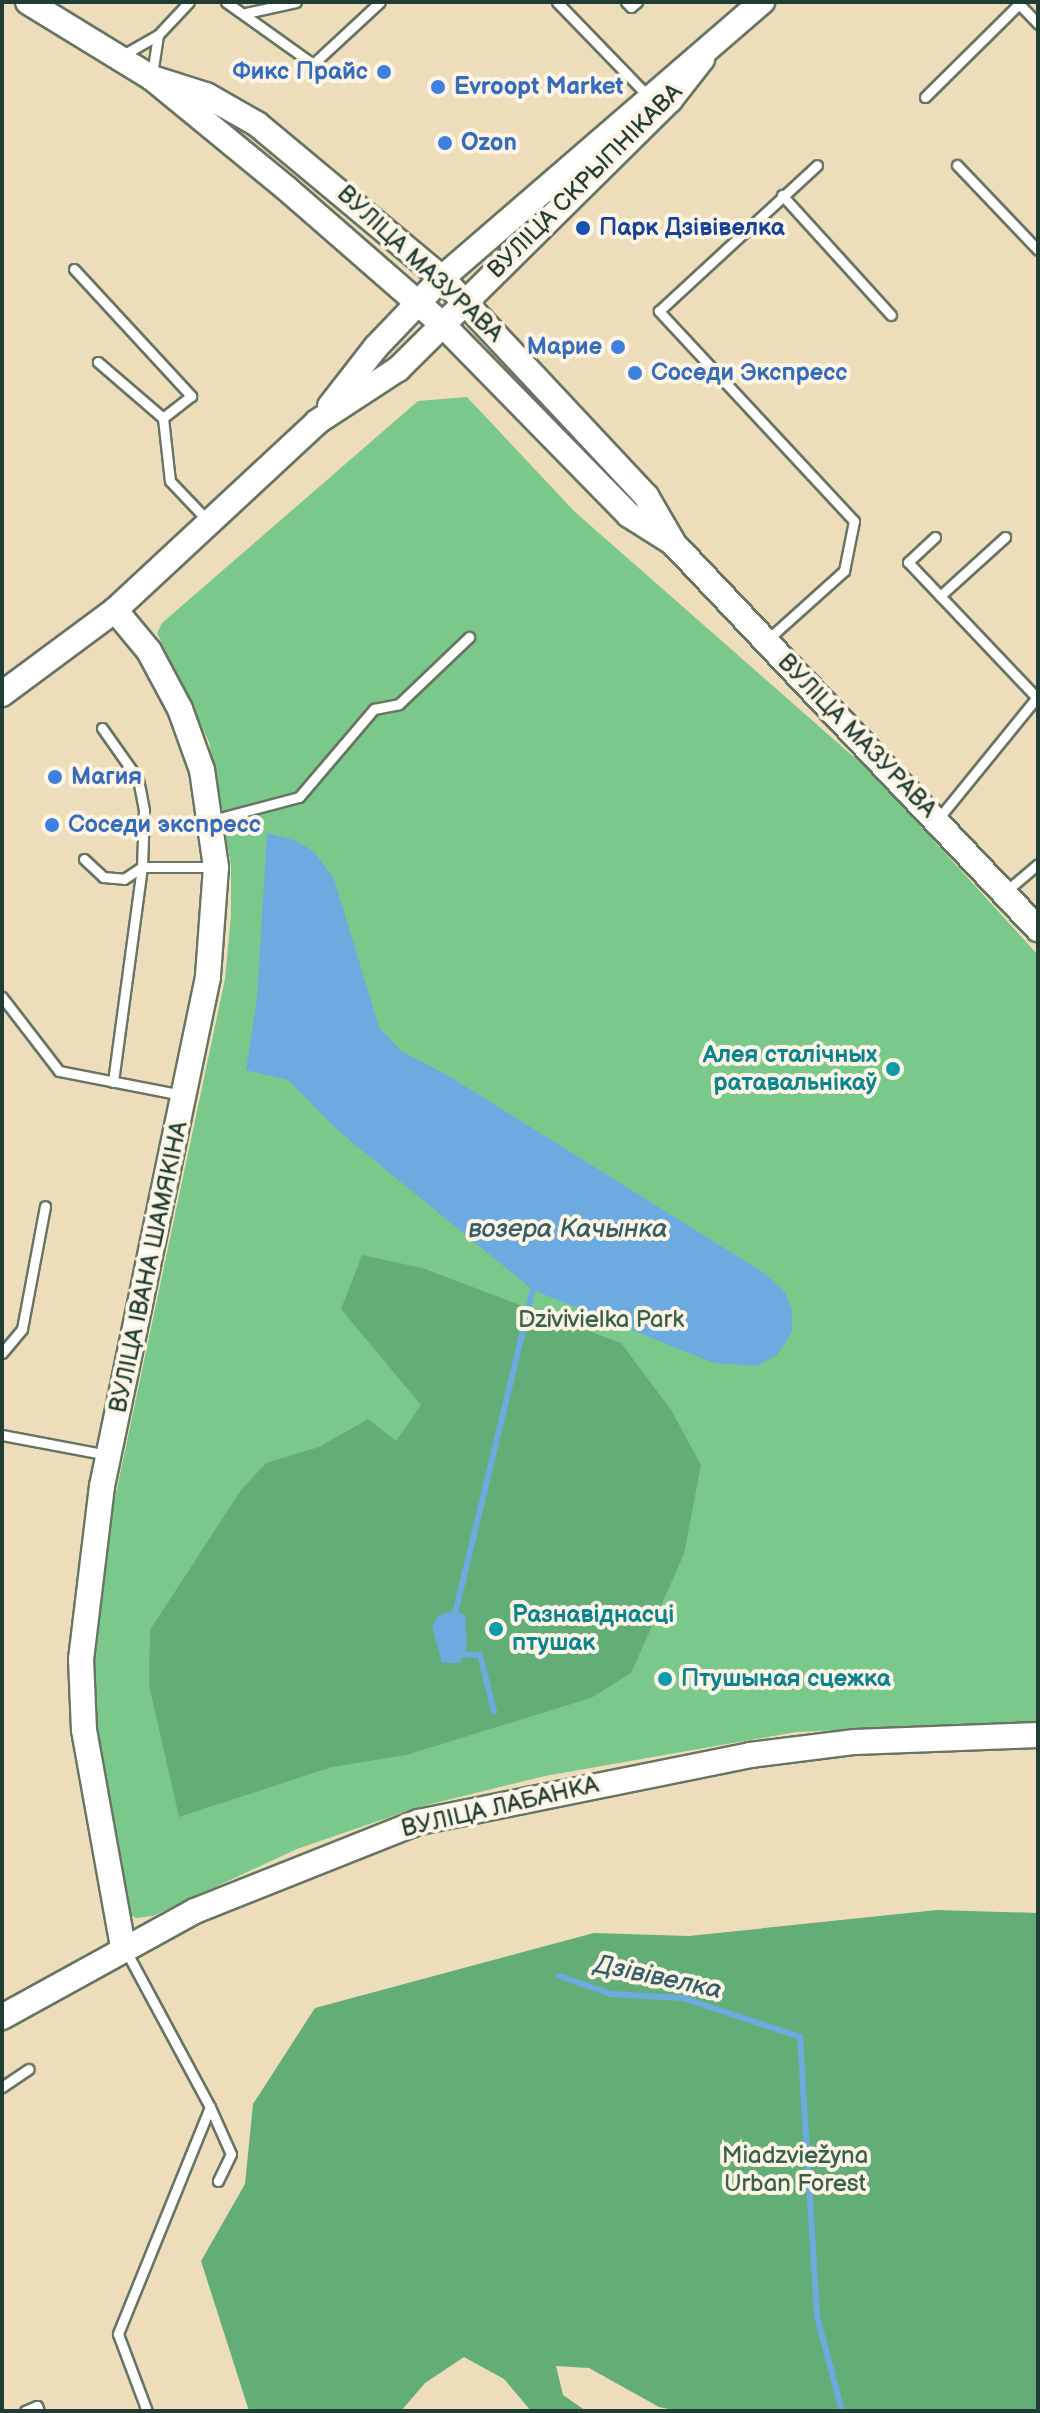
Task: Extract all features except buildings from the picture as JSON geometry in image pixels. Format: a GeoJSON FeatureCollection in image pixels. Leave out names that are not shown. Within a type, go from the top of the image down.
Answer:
{"type":"FeatureCollection","features":[{"type":"Feature","properties":{"kind":"main road","name":"ВУЛІЦА МАЗУРАВА"},"geometry":{"type":"LineString","coordinates":[[28,2],[152,78],[418,301],[588,477],[629,515],[674,544]]}},
{"type":"Feature","properties":{"kind":"main road","name":"ВУЛІЦА СКРЫПНІКАВА"},"geometry":{"type":"LineString","coordinates":[[2,694],[115,610],[317,422],[418,301],[442,278],[649,97],[702,59],[762,2]]}},
{"type":"Feature","properties":{"kind":"main road","name":"ВУЛІЦА СКРЫПНІКАВА"},"geometry":{"type":"LineString","coordinates":[[317,422],[398,369],[670,100],[702,59]]}},
{"type":"Feature","properties":{"kind":"main road","name":"ВУЛІЦА МАЗУРАВА"},"geometry":{"type":"LineString","coordinates":[[152,78],[206,95],[257,124],[442,278],[646,496],[674,544],[938,819],[1038,929]]}},
{"type":"Feature","properties":{"kind":"main road","name":"ВУЛІЦА ІВАНА ШАМЯКІНА"},"geometry":{"type":"LineString","coordinates":[[115,610],[149,651],[180,709],[202,770],[212,820],[216,867],[208,977],[108,1455],[81,1659],[84,1730],[123,1947]]}},
{"type":"Feature","properties":{"kind":"main road","name":"ВУЛІЦА ЛАБАНКА"},"geometry":{"type":"LineString","coordinates":[[2,2017],[123,1947],[294,1868],[419,1822],[531,1796],[855,1742],[1038,1735]]}},
{"type":"Feature","properties":{"kind":"lane"},"geometry":{"type":"LineString","coordinates":[[119,57],[158,35],[189,2]]}},
{"type":"Feature","properties":{"kind":"lane"},"geometry":{"type":"LineString","coordinates":[[226,2],[246,13],[313,64],[380,2]]}},
{"type":"Feature","properties":{"kind":"lane"},"geometry":{"type":"LineString","coordinates":[[246,13],[296,2]]}},
{"type":"Feature","properties":{"kind":"lane"},"geometry":{"type":"LineString","coordinates":[[557,2],[649,97]]}},
{"type":"Feature","properties":{"kind":"lane"},"geometry":{"type":"LineString","coordinates":[[626,2],[631,7],[637,2]]}},
{"type":"Feature","properties":{"kind":"lane"},"geometry":{"type":"LineString","coordinates":[[925,97],[1020,3],[1038,24]]}},
{"type":"Feature","properties":{"kind":"lane"},"geometry":{"type":"LineString","coordinates":[[152,78],[158,35]]}},
{"type":"Feature","properties":{"kind":"lane"},"geometry":{"type":"LineString","coordinates":[[765,641],[844,571],[854,521],[659,311],[817,165]]}},
{"type":"Feature","properties":{"kind":"lane"},"geometry":{"type":"LineString","coordinates":[[957,165],[1038,250]]}},
{"type":"Feature","properties":{"kind":"lane"},"geometry":{"type":"LineString","coordinates":[[782,195],[891,315]]}},
{"type":"Feature","properties":{"kind":"lane"},"geometry":{"type":"LineString","coordinates":[[74,269],[191,396],[163,418]]}},
{"type":"Feature","properties":{"kind":"lane"},"geometry":{"type":"LineString","coordinates":[[98,362],[163,418],[170,481],[209,522]]}},
{"type":"Feature","properties":{"kind":"lane"},"geometry":{"type":"LineString","coordinates":[[935,537],[908,562],[1038,697],[938,819]]}},
{"type":"Feature","properties":{"kind":"lane"},"geometry":{"type":"LineString","coordinates":[[940,596],[1005,537]]}},
{"type":"Feature","properties":{"kind":"lane"},"geometry":{"type":"LineString","coordinates":[[212,820],[299,797],[374,709],[399,704],[469,637]]}},
{"type":"Feature","properties":{"kind":"lane"},"geometry":{"type":"LineString","coordinates":[[102,728],[138,779],[144,810],[142,867],[113,1082]]}},
{"type":"Feature","properties":{"kind":"lane"},"geometry":{"type":"LineString","coordinates":[[84,859],[103,877],[124,879],[142,867],[216,867]]}},
{"type":"Feature","properties":{"kind":"lane"},"geometry":{"type":"LineString","coordinates":[[1005,892],[1038,864]]}},
{"type":"Feature","properties":{"kind":"lane"},"geometry":{"type":"LineString","coordinates":[[2,997],[59,1071],[185,1095]]}},
{"type":"Feature","properties":{"kind":"lane"},"geometry":{"type":"LineString","coordinates":[[2,1353],[22,1329],[45,1206]]}},
{"type":"Feature","properties":{"kind":"lane"},"geometry":{"type":"LineString","coordinates":[[2,1435],[108,1455]]}},
{"type":"Feature","properties":{"kind":"lane"},"geometry":{"type":"LineString","coordinates":[[123,1947],[210,2107],[231,2154],[218,2181]]}},
{"type":"Feature","properties":{"kind":"lane"},"geometry":{"type":"LineString","coordinates":[[2,2087],[29,2069]]}},
{"type":"Feature","properties":{"kind":"lane"},"geometry":{"type":"LineString","coordinates":[[147,2411],[118,2334],[210,2107]]}},
{"type":"Feature","properties":{"kind":"lane"},"geometry":{"type":"LineString","coordinates":[[25,2411],[37,2406],[39,2411]]}},
{"type":"Feature","properties":{"kind":"green space","name":"Dzivivielka Park"},"geometry":{"type":"Polygon","coordinates":[[[467,397],[575,512],[872,773],[1038,955],[1038,1722],[796,1732],[545,1776],[419,1807],[297,1849],[153,1916],[136,1918],[126,1913],[92,1696],[99,1602],[112,1512],[225,979],[231,915],[231,865],[209,742],[157,633],[162,623],[418,401],[467,397]]]}},
{"type":"Feature","properties":{"kind":"green space"},"geometry":{"type":"Polygon","coordinates":[[[362,1255],[422,1268],[621,1343],[671,1410],[701,1465],[684,1554],[631,1673],[591,1698],[406,1755],[332,1767],[179,1817],[149,1685],[150,1630],[241,1490],[266,1463],[319,1447],[368,1419],[396,1441],[421,1405],[341,1309],[362,1255]]]}},
{"type":"Feature","properties":{"kind":"green space","name":"Miadzviežyna Urban Forest"},"geometry":{"type":"Polygon","coordinates":[[[937,1910],[1038,1913],[1038,2411],[679,2411],[659,2407],[589,2368],[556,2366],[563,2395],[586,2411],[531,2411],[504,2379],[464,2357],[425,2383],[401,2411],[249,2411],[201,2261],[245,2184],[253,2104],[315,2008],[594,1933],[689,1936],[937,1910]]]}},
{"type":"Feature","properties":{"kind":"water","name":"возера Качынка"},"geometry":{"type":"Polygon","coordinates":[[[267,833],[297,841],[314,852],[334,879],[379,1027],[401,1051],[447,1075],[764,1273],[785,1292],[792,1311],[792,1332],[777,1355],[756,1366],[714,1363],[533,1290],[336,1129],[288,1080],[246,1070],[257,999],[267,833]]]}},
{"type":"Feature","properties":{"kind":"water"},"geometry":{"type":"Polygon","coordinates":[[[454,1610],[465,1615],[467,1646],[460,1663],[442,1663],[432,1627],[438,1616],[454,1610]]]}},
{"type":"Feature","properties":{"kind":"waterway","name":"Дзівівелка"},"geometry":{"type":"LineString","coordinates":[[454,1618],[533,1290]]}},
{"type":"Feature","properties":{"kind":"waterway","name":"Дзівівелка"},"geometry":{"type":"LineString","coordinates":[[458,1654],[480,1655],[494,1711]]}},
{"type":"Feature","properties":{"kind":"waterway","name":"Дзівівелка"},"geometry":{"type":"LineString","coordinates":[[559,1976],[611,1994],[683,1998],[800,2037],[817,2316],[842,2411]]}},
{"type":"Feature","properties":{"kind":"place","name":"Фикс Прайс"},"geometry":{"type":"Point","coordinates":[384,72]}},
{"type":"Feature","properties":{"kind":"place","name":"Evroopt Market"},"geometry":{"type":"Point","coordinates":[438,87]}},
{"type":"Feature","properties":{"kind":"place","name":"Ozon"},"geometry":{"type":"Point","coordinates":[445,143]}},
{"type":"Feature","properties":{"kind":"place","name":"Парк Дзівівелка"},"geometry":{"type":"Point","coordinates":[583,228]}},
{"type":"Feature","properties":{"kind":"place","name":"Марие"},"geometry":{"type":"Point","coordinates":[618,347]}},
{"type":"Feature","properties":{"kind":"place","name":"Соседи Экспресс"},"geometry":{"type":"Point","coordinates":[635,373]}},
{"type":"Feature","properties":{"kind":"place","name":"Магия"},"geometry":{"type":"Point","coordinates":[55,777]}},
{"type":"Feature","properties":{"kind":"place","name":"Соседи экспресс"},"geometry":{"type":"Point","coordinates":[52,825]}},
{"type":"Feature","properties":{"kind":"place","name":"Алея сталічных ратавальнікаў"},"geometry":{"type":"Point","coordinates":[893,1069]}},
{"type":"Feature","properties":{"kind":"place","name":"Разнавіднасці птушак"},"geometry":{"type":"Point","coordinates":[496,1629]}},
{"type":"Feature","properties":{"kind":"place","name":"Птушыная сцежка"},"geometry":{"type":"Point","coordinates":[665,1679]}}]}
